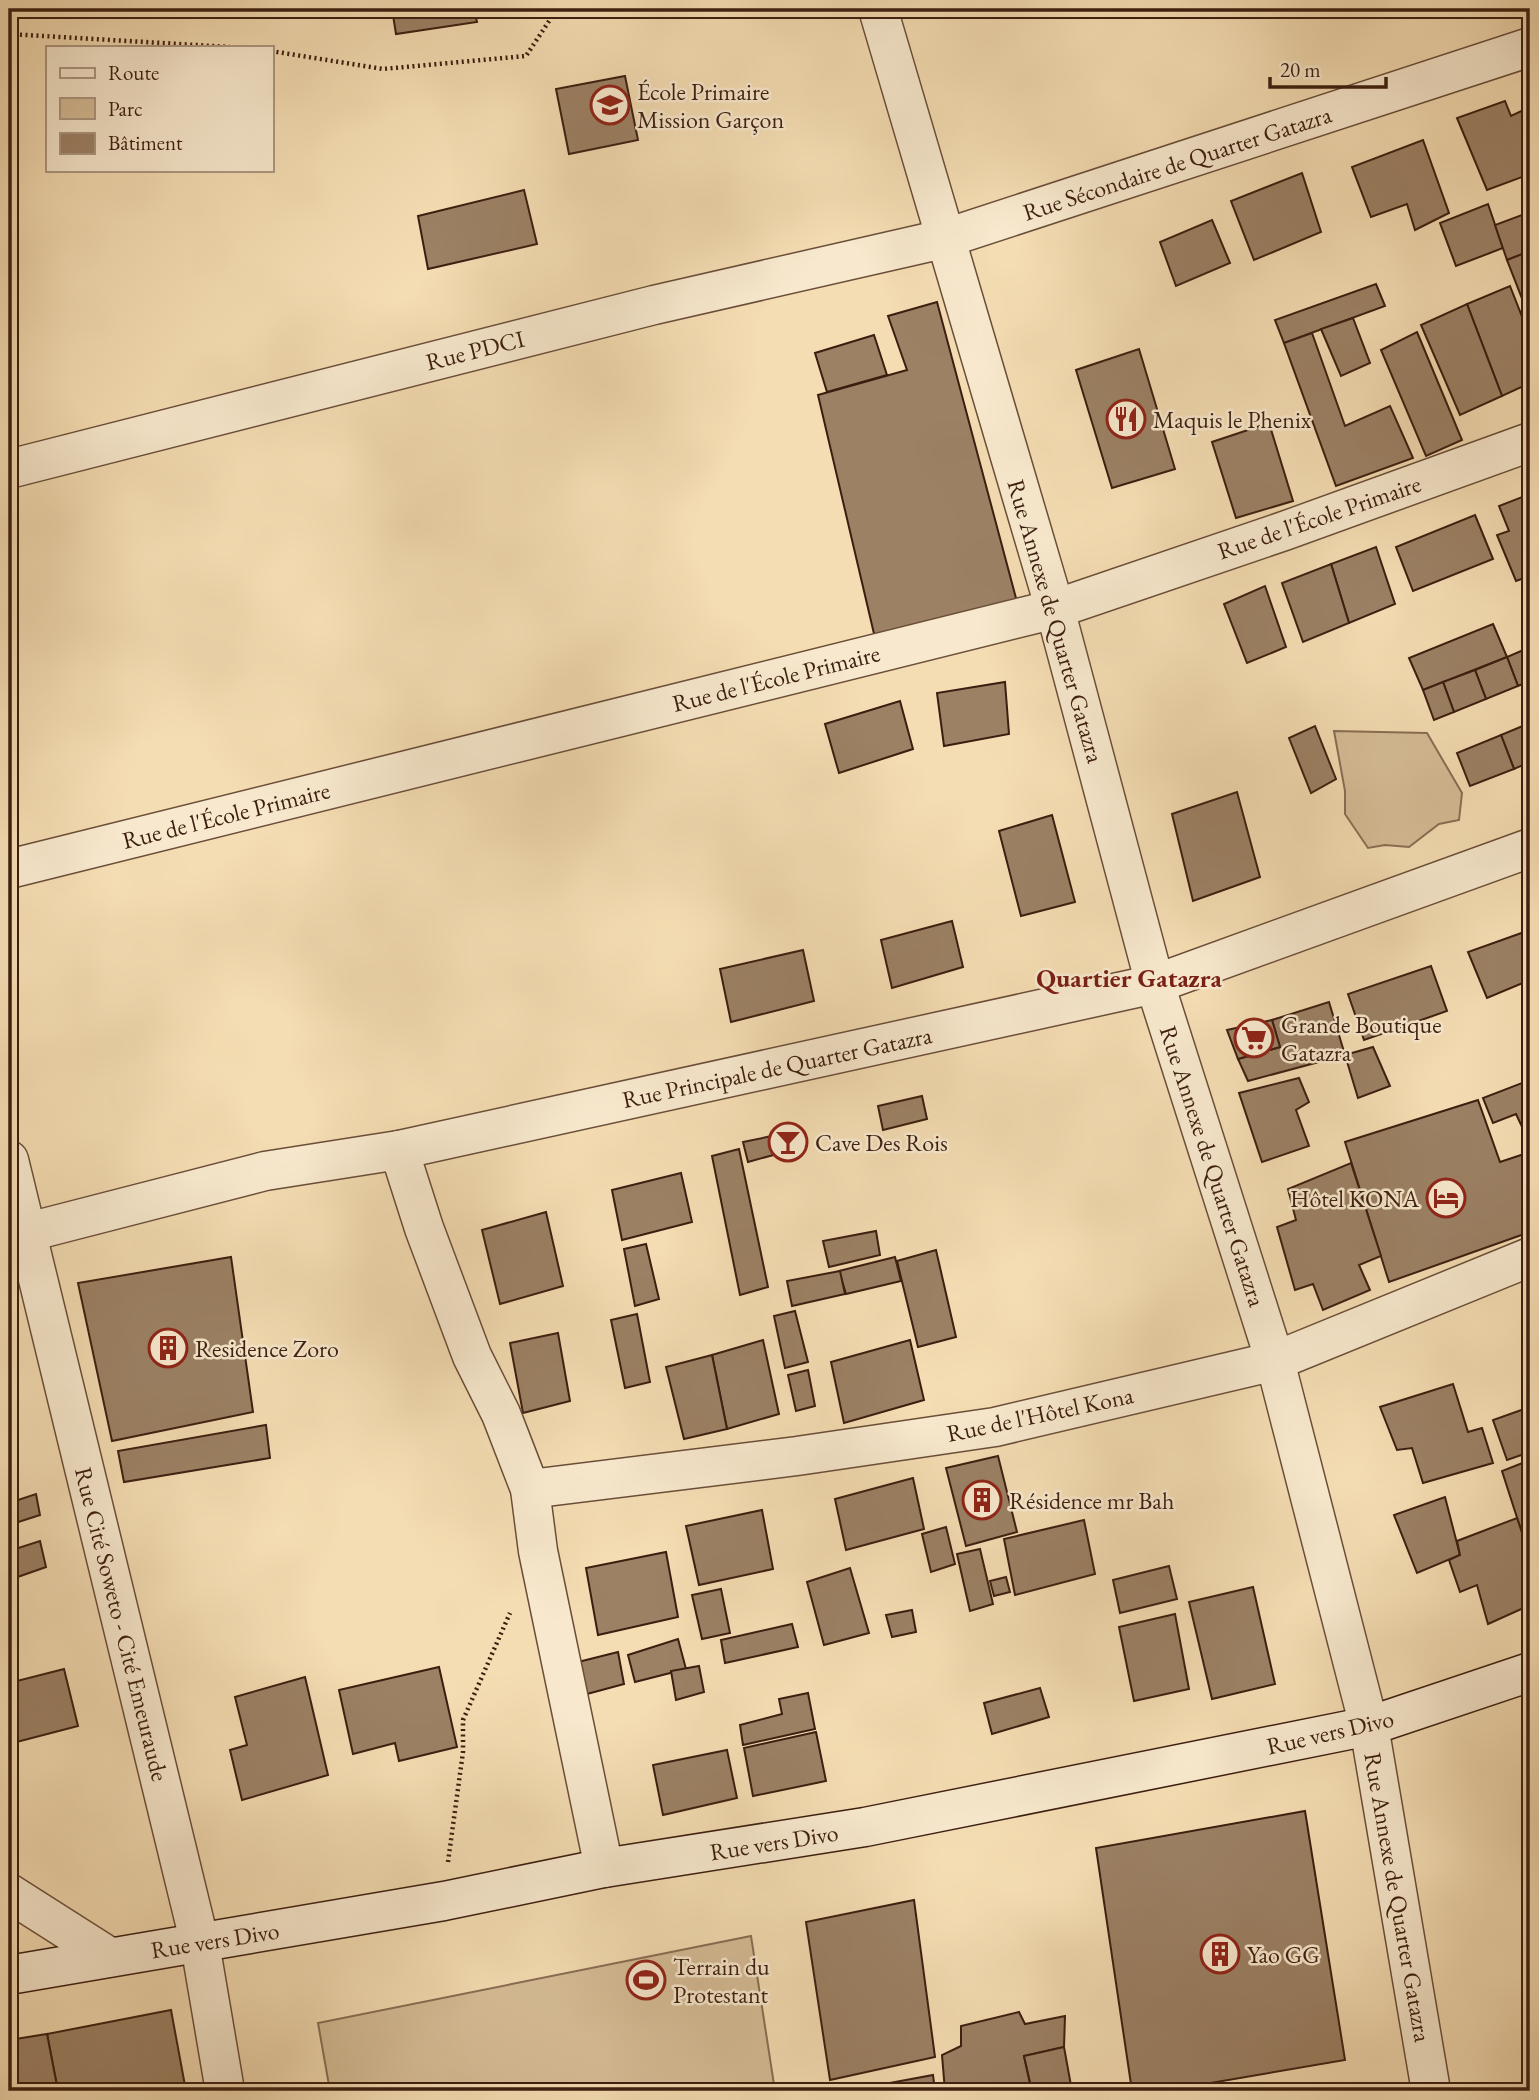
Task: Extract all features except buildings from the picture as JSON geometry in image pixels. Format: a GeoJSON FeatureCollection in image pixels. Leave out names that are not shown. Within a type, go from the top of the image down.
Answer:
{"type":"FeatureCollection","features":[{"type":"Feature","properties":{"kind":"street","name":"Rue Annexe de Quarter Gatazra"},"geometry":{"type":"LineString","coordinates":[[878,9],[943,239],[1055,609],[1155,984],[1275,1361],[1369,1726],[1431,2091]]}},
{"type":"Feature","properties":{"kind":"street","name":"Rue Sécondaire de Quarter Gatazra"},"geometry":{"type":"LineString","coordinates":[[943,239],[1530,47]]}},
{"type":"Feature","properties":{"kind":"street","name":"Rue PDCI"},"geometry":{"type":"LineString","coordinates":[[9,469],[640,308],[943,239]]}},
{"type":"Feature","properties":{"kind":"street","name":"Rue de l'École Primaire"},"geometry":{"type":"LineString","coordinates":[[9,869],[1055,609],[1284,531],[1530,442]]}},
{"type":"Feature","properties":{"kind":"street","name":"Rue Principale de Quarter Gatazra"},"geometry":{"type":"LineString","coordinates":[[18,1235],[265,1171],[399,1150],[1155,984],[1530,848]]}},
{"type":"Feature","properties":{"kind":"street"},"geometry":{"type":"LineString","coordinates":[[399,1150],[424,1228],[472,1356],[501,1414],[530,1489],[538,1551],[604,1868]]}},
{"type":"Feature","properties":{"kind":"street","name":"Rue Cité Soweto - Cité Emeuraude"},"geometry":{"type":"LineString","coordinates":[[9,1160],[18,1235],[200,1944],[225,2091]]}},
{"type":"Feature","properties":{"kind":"street","name":"Rue de l'Hôtel Kona"},"geometry":{"type":"LineString","coordinates":[[530,1489],[797,1456],[995,1427],[1275,1361],[1530,1257]]}},
{"type":"Feature","properties":{"kind":"street","name":"Rue vers Divo"},"geometry":{"type":"LineString","coordinates":[[9,1975],[108,1956],[200,1944],[604,1868],[865,1827],[1369,1726],[1530,1672]]}},
{"type":"Feature","properties":{"kind":"street"},"geometry":{"type":"LineString","coordinates":[[9,1893],[108,1956]]}},
{"type":"Feature","properties":{"kind":"path"},"geometry":{"type":"LineString","coordinates":[[273,51],[383,69],[526,56],[557,9]]}},
{"type":"Feature","properties":{"kind":"path"},"geometry":{"type":"LineString","coordinates":[[9,34],[213,46]]}},
{"type":"Feature","properties":{"kind":"path"},"geometry":{"type":"LineString","coordinates":[[444,1900],[462,1763],[463,1720],[511,1611]]}},
{"type":"Feature","properties":{"kind":"green space"},"geometry":{"type":"Polygon","coordinates":[[[1334,731],[1427,733],[1462,793],[1459,820],[1439,824],[1409,847],[1385,845],[1368,848],[1345,814],[1345,791],[1334,731]]]}},
{"type":"Feature","properties":{"kind":"green space","name":"Terrain du Protestant"},"geometry":{"type":"Polygon","coordinates":[[[751,1936],[775,2091],[330,2091],[318,2023],[751,1936]]]}},
{"type":"Feature","properties":{"kind":"place","name":"École Primaire Mission Garçon"},"geometry":{"type":"Point","coordinates":[610,105]}},
{"type":"Feature","properties":{"kind":"place","name":"Maquis le Phenix"},"geometry":{"type":"Point","coordinates":[1126,419]}},
{"type":"Feature","properties":{"kind":"place","name":"Grande Boutique Gatazra"},"geometry":{"type":"Point","coordinates":[1254,1038]}},
{"type":"Feature","properties":{"kind":"place","name":"Cave Des Rois"},"geometry":{"type":"Point","coordinates":[788,1142]}},
{"type":"Feature","properties":{"kind":"place","name":"Hôtel KONA"},"geometry":{"type":"Point","coordinates":[1446,1198]}},
{"type":"Feature","properties":{"kind":"place","name":"Residence Zoro"},"geometry":{"type":"Point","coordinates":[168,1348]}},
{"type":"Feature","properties":{"kind":"place","name":"Résidence mr Bah"},"geometry":{"type":"Point","coordinates":[982,1500]}},
{"type":"Feature","properties":{"kind":"place","name":"Yao GG"},"geometry":{"type":"Point","coordinates":[1220,1954]}},
{"type":"Feature","properties":{"kind":"place","name":"Terrain du Protestant"},"geometry":{"type":"Point","coordinates":[646,1980]}},
{"type":"Feature","properties":{"kind":"district","name":"Quartier Gatazra"},"geometry":{"type":"Point","coordinates":[1129,978]}}]}
